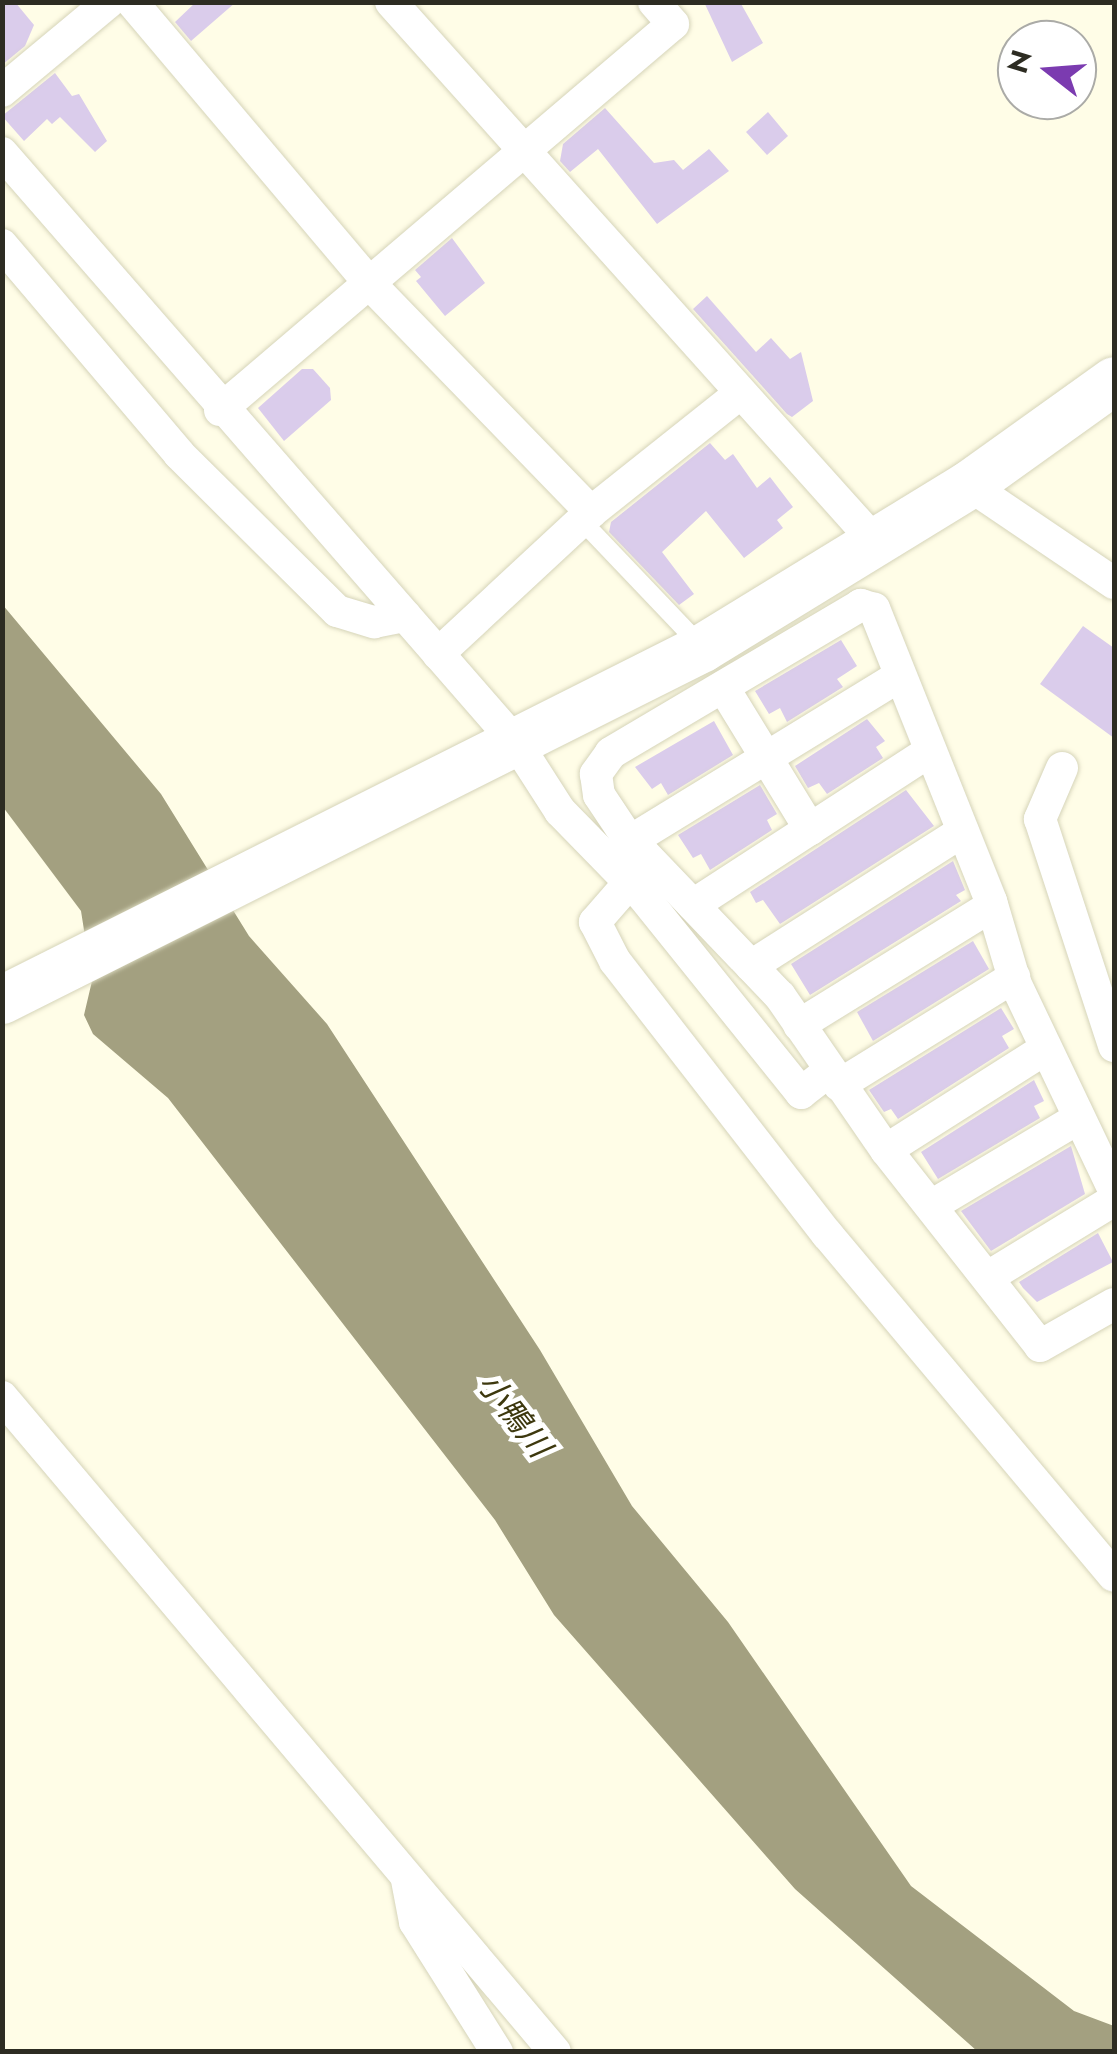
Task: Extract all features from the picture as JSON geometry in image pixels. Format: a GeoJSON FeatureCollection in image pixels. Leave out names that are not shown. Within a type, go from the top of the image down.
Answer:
{"type":"FeatureCollection","features":[{"type":"Feature","properties":{"kind":"street"},"geometry":{"type":"LineString","coordinates":[[2,92],[110,2]]}},
{"type":"Feature","properties":{"kind":"street"},"geometry":{"type":"LineString","coordinates":[[132,2],[370,284],[587,516]]}},
{"type":"Feature","properties":{"kind":"street"},"geometry":{"type":"LineString","coordinates":[[392,2],[522,156],[876,543]]}},
{"type":"Feature","properties":{"kind":"street"},"geometry":{"type":"LineString","coordinates":[[220,410],[673,24],[654,2]]}},
{"type":"Feature","properties":{"kind":"street"},"geometry":{"type":"LineString","coordinates":[[2,153],[220,410],[517,744],[560,811],[629,882],[801,1094],[1014,976]]}},
{"type":"Feature","properties":{"kind":"street"},"geometry":{"type":"LineString","coordinates":[[2,246],[179,454],[337,611],[374,622],[405,616]]}},
{"type":"Feature","properties":{"kind":"street"},"geometry":{"type":"LineString","coordinates":[[1114,381],[969,485],[876,543],[713,667],[611,753],[596,774],[599,795],[632,840],[751,966],[886,1150],[1040,1346],[1114,1304]]}},
{"type":"Feature","properties":{"kind":"street"},"geometry":{"type":"LineString","coordinates":[[438,654],[587,516],[738,394]]}},
{"type":"Feature","properties":{"kind":"street"},"geometry":{"type":"LineString","coordinates":[[969,485],[1114,583]]}},
{"type":"Feature","properties":{"kind":"street"},"geometry":{"type":"LineString","coordinates":[[2,1000],[517,744],[861,605],[874,609],[992,906],[1014,976],[1077,1119],[1114,1190]]}},
{"type":"Feature","properties":{"kind":"street"},"geometry":{"type":"LineString","coordinates":[[713,667],[810,829]]}},
{"type":"Feature","properties":{"kind":"street"},"geometry":{"type":"LineString","coordinates":[[632,840],[900,676]]}},
{"type":"Feature","properties":{"kind":"street"},"geometry":{"type":"LineString","coordinates":[[693,905],[930,751]]}},
{"type":"Feature","properties":{"kind":"street"},"geometry":{"type":"LineString","coordinates":[[1062,768],[1040,820],[1114,1046]]}},
{"type":"Feature","properties":{"kind":"street"},"geometry":{"type":"LineString","coordinates":[[751,966],[963,830]]}},
{"type":"Feature","properties":{"kind":"street"},"geometry":{"type":"LineString","coordinates":[[629,882],[595,922],[615,961],[828,1234],[1114,1576]]}},
{"type":"Feature","properties":{"kind":"street"},"geometry":{"type":"LineString","coordinates":[[798,1025],[992,906]]}},
{"type":"Feature","properties":{"kind":"street"},"geometry":{"type":"LineString","coordinates":[[886,1150],[1045,1050]]}},
{"type":"Feature","properties":{"kind":"street"},"geometry":{"type":"LineString","coordinates":[[931,1206],[1077,1119]]}},
{"type":"Feature","properties":{"kind":"street"},"geometry":{"type":"LineString","coordinates":[[988,1277],[1114,1200]]}},
{"type":"Feature","properties":{"kind":"street"},"geometry":{"type":"LineString","coordinates":[[2,1398],[555,2052]]}},
{"type":"Feature","properties":{"kind":"street"},"geometry":{"type":"LineString","coordinates":[[406,1876],[415,1922],[497,2052]]}},
{"type":"Feature","properties":{"kind":"lane"},"geometry":{"type":"LineString","coordinates":[[587,516],[713,667]]}},
{"type":"Feature","properties":{"kind":"water","name":"小鴨川"},"geometry":{"type":"Polygon","coordinates":[[[2,604],[161,794],[249,936],[327,1024],[540,1350],[632,1506],[728,1622],[911,1886],[1074,2011],[1114,2026],[1114,2051],[977,2051],[795,1889],[554,1615],[495,1520],[168,1098],[93,1034],[84,1015],[92,981],[81,911],[3,807],[2,604]]]}},
{"type":"Feature","properties":{"kind":"building"},"geometry":{"type":"Polygon","coordinates":[[[2,2],[15,2],[34,25],[25,46],[2,65],[2,2]]]}},
{"type":"Feature","properties":{"kind":"building"},"geometry":{"type":"Polygon","coordinates":[[[196,2],[236,2],[191,41],[175,22],[196,2]]]}},
{"type":"Feature","properties":{"kind":"building"},"geometry":{"type":"Polygon","coordinates":[[[704,2],[740,2],[763,43],[732,62],[704,2]]]}},
{"type":"Feature","properties":{"kind":"building"},"geometry":{"type":"Polygon","coordinates":[[[55,73],[72,96],[79,94],[107,141],[95,152],[60,117],[52,124],[47,119],[24,141],[2,116],[55,73]]]}},
{"type":"Feature","properties":{"kind":"building"},"geometry":{"type":"Polygon","coordinates":[[[605,108],[654,163],[674,160],[683,170],[709,149],[729,171],[657,224],[598,149],[570,172],[560,161],[563,144],[605,108]]]}},
{"type":"Feature","properties":{"kind":"building"},"geometry":{"type":"Polygon","coordinates":[[[768,112],[788,136],[767,155],[746,132],[768,112]]]}},
{"type":"Feature","properties":{"kind":"building"},"geometry":{"type":"Polygon","coordinates":[[[452,238],[485,283],[445,316],[416,281],[421,277],[415,270],[452,238]]]}},
{"type":"Feature","properties":{"kind":"building"},"geometry":{"type":"Polygon","coordinates":[[[707,296],[756,352],[771,338],[790,359],[801,352],[813,401],[792,417],[787,414],[693,309],[707,296]]]}},
{"type":"Feature","properties":{"kind":"building"},"geometry":{"type":"Polygon","coordinates":[[[302,369],[313,369],[330,388],[331,400],[284,441],[258,408],[302,369]]]}},
{"type":"Feature","properties":{"kind":"building"},"geometry":{"type":"Polygon","coordinates":[[[710,443],[725,460],[733,454],[757,488],[770,477],[793,507],[777,520],[783,528],[744,558],[706,511],[662,552],[694,594],[679,605],[609,532],[611,522],[710,443]]]}},
{"type":"Feature","properties":{"kind":"building"},"geometry":{"type":"Polygon","coordinates":[[[1083,626],[1114,648],[1114,738],[1040,684],[1083,626]]]}},
{"type":"Feature","properties":{"kind":"building"},"geometry":{"type":"Polygon","coordinates":[[[841,640],[857,666],[837,679],[843,687],[787,722],[780,708],[769,714],[755,691],[841,640]]]}},
{"type":"Feature","properties":{"kind":"building"},"geometry":{"type":"Polygon","coordinates":[[[867,719],[885,741],[876,747],[883,758],[827,794],[819,783],[808,788],[795,766],[867,719]]]}},
{"type":"Feature","properties":{"kind":"building"},"geometry":{"type":"Polygon","coordinates":[[[714,721],[733,755],[668,795],[661,783],[652,789],[635,767],[714,721]]]}},
{"type":"Feature","properties":{"kind":"building"},"geometry":{"type":"Polygon","coordinates":[[[760,785],[777,814],[767,820],[772,830],[710,870],[701,854],[693,858],[678,835],[760,785]]]}},
{"type":"Feature","properties":{"kind":"building"},"geometry":{"type":"Polygon","coordinates":[[[906,790],[934,826],[780,924],[763,900],[756,903],[750,892],[906,790]]]}},
{"type":"Feature","properties":{"kind":"building"},"geometry":{"type":"Polygon","coordinates":[[[953,861],[965,890],[956,895],[961,901],[810,995],[791,964],[953,861]]]}},
{"type":"Feature","properties":{"kind":"building"},"geometry":{"type":"Polygon","coordinates":[[[973,941],[989,969],[873,1041],[857,1012],[973,941]]]}},
{"type":"Feature","properties":{"kind":"building"},"geometry":{"type":"Polygon","coordinates":[[[1001,1008],[1014,1029],[1002,1036],[1009,1048],[898,1119],[891,1109],[884,1112],[869,1090],[1001,1008]]]}},
{"type":"Feature","properties":{"kind":"building"},"geometry":{"type":"Polygon","coordinates":[[[1034,1080],[1044,1101],[1034,1106],[1040,1118],[938,1179],[921,1152],[1034,1080]]]}},
{"type":"Feature","properties":{"kind":"building"},"geometry":{"type":"Polygon","coordinates":[[[1071,1146],[1085,1194],[991,1251],[961,1211],[1071,1146]]]}},
{"type":"Feature","properties":{"kind":"building"},"geometry":{"type":"Polygon","coordinates":[[[1098,1233],[1113,1262],[1037,1302],[1023,1288],[1019,1282],[1098,1233]]]}}]}
